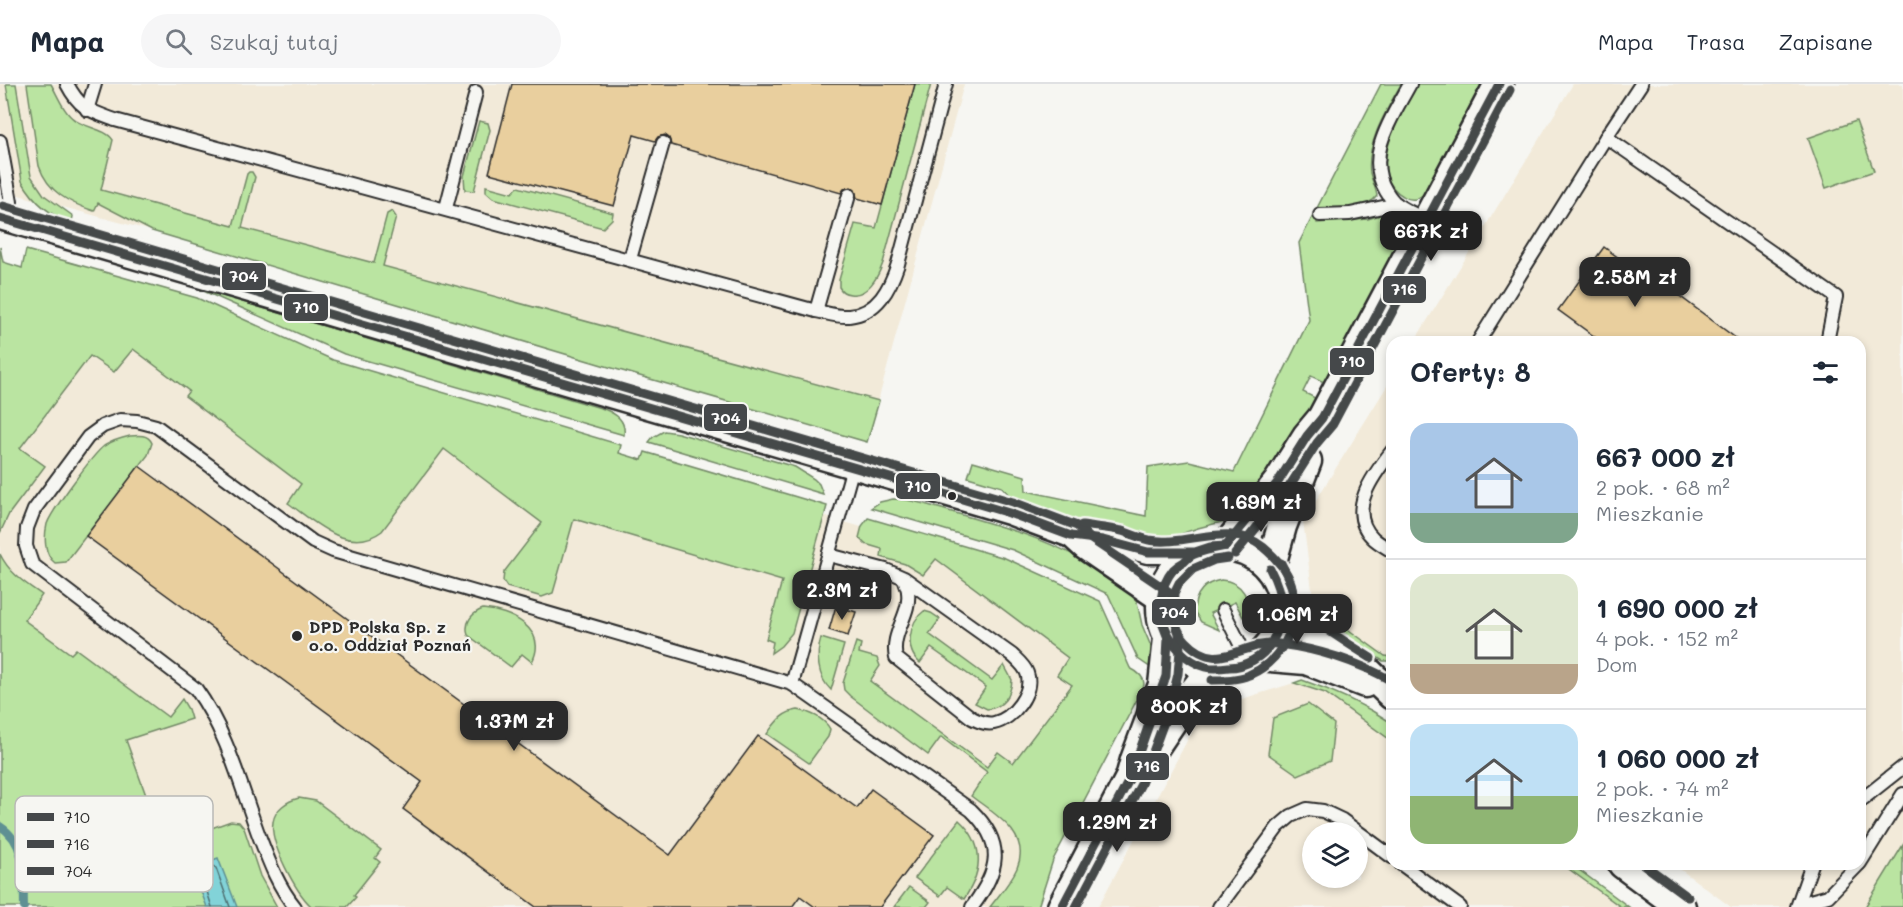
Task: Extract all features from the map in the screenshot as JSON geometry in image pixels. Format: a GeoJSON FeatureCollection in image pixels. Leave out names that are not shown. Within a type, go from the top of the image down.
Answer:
{"type":"FeatureCollection","features":[{"type":"Feature","properties":{"kind":"street"},"geometry":{"type":"LineString","coordinates":[[1270,569],[1282,526],[1322,418],[1498,84]]}},
{"type":"Feature","properties":{"kind":"street"},"geometry":{"type":"LineString","coordinates":[[4,219],[1009,513],[1071,536],[1119,543],[1148,552],[1195,552]]}},
{"type":"Feature","properties":{"kind":"street"},"geometry":{"type":"LineString","coordinates":[[1226,546],[1278,482],[1307,436],[1322,418]]}},
{"type":"Feature","properties":{"kind":"street"},"geometry":{"type":"LineString","coordinates":[[1071,536],[1084,548],[1160,600]]}},
{"type":"Feature","properties":{"kind":"street"},"geometry":{"type":"LineString","coordinates":[[1226,546],[1241,549],[1255,556],[1270,569],[1280,587],[1283,607],[1280,627],[1271,645],[1254,659],[1229,668],[1212,668],[1197,664],[1180,653],[1168,638],[1161,620],[1160,600],[1171,572],[1182,560],[1210,547],[1226,546]]}},
{"type":"Feature","properties":{"kind":"street"},"geometry":{"type":"LineString","coordinates":[[1283,607],[1309,632],[1367,671],[1386,690]]}},
{"type":"Feature","properties":{"kind":"street"},"geometry":{"type":"LineString","coordinates":[[1062,907],[1130,778],[1163,685],[1168,638]]}},
{"type":"Feature","properties":{"kind":"street"},"geometry":{"type":"LineString","coordinates":[[1254,659],[1306,660],[1386,691]]}},
{"type":"Feature","properties":{"kind":"street"},"geometry":{"type":"LineString","coordinates":[[1130,778],[1212,668]]}},
{"type":"Feature","properties":{"kind":"street"},"geometry":{"type":"LineString","coordinates":[[1631,870],[1681,907]]}},
{"type":"Feature","properties":{"kind":"lane"},"geometry":{"type":"LineString","coordinates":[[67,84],[73,96],[87,110],[127,123],[446,208],[816,311],[849,316],[862,313],[882,299],[889,289],[898,264],[946,84]]}},
{"type":"Feature","properties":{"kind":"lane"},"geometry":{"type":"LineString","coordinates":[[87,110],[95,84]]}},
{"type":"Feature","properties":{"kind":"lane"},"geometry":{"type":"LineString","coordinates":[[1410,84],[1383,137],[1377,161],[1380,180],[1389,196],[1397,204],[1427,220]]}},
{"type":"Feature","properties":{"kind":"lane"},"geometry":{"type":"LineString","coordinates":[[1482,336],[1641,84]]}},
{"type":"Feature","properties":{"kind":"lane"},"geometry":{"type":"LineString","coordinates":[[446,208],[476,92]]}},
{"type":"Feature","properties":{"kind":"lane"},"geometry":{"type":"LineString","coordinates":[[1606,137],[1836,297],[1828,336]]}},
{"type":"Feature","properties":{"kind":"lane"},"geometry":{"type":"LineString","coordinates":[[0,141],[11,202],[4,219]]}},
{"type":"Feature","properties":{"kind":"lane"},"geometry":{"type":"LineString","coordinates":[[630,259],[663,143]]}},
{"type":"Feature","properties":{"kind":"lane"},"geometry":{"type":"LineString","coordinates":[[816,311],[849,195]]}},
{"type":"Feature","properties":{"kind":"lane"},"geometry":{"type":"LineString","coordinates":[[1320,215],[1350,214],[1397,204]]}},
{"type":"Feature","properties":{"kind":"lane"},"geometry":{"type":"LineString","coordinates":[[295,907],[284,894],[269,864],[223,735],[196,689],[32,564],[26,546],[27,528],[34,510],[88,437],[104,426],[120,420],[137,421],[156,426],[313,542],[333,551],[792,684],[971,810],[983,822],[992,836],[995,853],[993,871],[988,886],[972,907]]}},
{"type":"Feature","properties":{"kind":"lane"},"geometry":{"type":"LineString","coordinates":[[1386,459],[1371,478],[1361,511],[1364,525],[1372,537],[1386,547]]}},
{"type":"Feature","properties":{"kind":"lane"},"geometry":{"type":"LineString","coordinates":[[792,684],[853,467]]}},
{"type":"Feature","properties":{"kind":"lane"},"geometry":{"type":"LineString","coordinates":[[829,555],[886,570],[904,578],[1020,663],[1027,673],[1028,685],[1025,694],[1011,713],[993,724],[982,723],[939,694],[896,658],[895,639],[908,602],[904,578]]}},
{"type":"Feature","properties":{"kind":"lane"},"geometry":{"type":"LineString","coordinates":[[1223,610],[1254,659]]}},
{"type":"Feature","properties":{"kind":"lane"},"geometry":{"type":"LineString","coordinates":[[1866,796],[1903,767]]}},
{"type":"Feature","properties":{"kind":"lane"},"geometry":{"type":"LineString","coordinates":[[1866,853],[1903,794]]}},
{"type":"Feature","properties":{"kind":"lane"},"geometry":{"type":"LineString","coordinates":[[1219,907],[1278,827],[1291,816],[1307,809],[1323,811],[1342,820],[1386,853]]}},
{"type":"Feature","properties":{"kind":"lane"},"geometry":{"type":"LineString","coordinates":[[1409,870],[1460,907]]}},
{"type":"Feature","properties":{"kind":"lane"},"geometry":{"type":"LineString","coordinates":[[1798,906],[1810,870]]}},
{"type":"Feature","properties":{"kind":"lane"},"geometry":{"type":"LineString","coordinates":[[1798,906],[1828,896],[1853,870]]}},
{"type":"Feature","properties":{"kind":"shaded area"},"geometry":{"type":"Polygon","coordinates":[[[0,84],[964,84],[867,442],[152,231],[0,190],[0,84]]]}},
{"type":"Feature","properties":{"kind":"shaded area"},"geometry":{"type":"Polygon","coordinates":[[[1573,84],[1903,84],[1903,845],[1865,907],[1731,907],[1681,870],[1866,870],[1866,336],[1418,336],[1573,84]]]}},
{"type":"Feature","properties":{"kind":"shaded area"},"geometry":{"type":"Polygon","coordinates":[[[0,274],[974,560],[1064,603],[1112,709],[1008,907],[79,907],[70,892],[213,892],[213,796],[15,796],[15,802],[0,777],[0,274]]]}},
{"type":"Feature","properties":{"kind":"shaded area"},"geometry":{"type":"Polygon","coordinates":[[[1386,388],[1386,656],[1314,605],[1303,521],[1386,388]]]}},
{"type":"Feature","properties":{"kind":"shaded area"},"geometry":{"type":"Polygon","coordinates":[[[1294,683],[1325,693],[1386,737],[1386,870],[1570,870],[1621,907],[1098,907],[1203,711],[1294,683]]]}},
{"type":"Feature","properties":{"kind":"green space"},"geometry":{"type":"Polygon","coordinates":[[[6,84],[16,84],[31,176],[44,195],[73,216],[72,222],[56,216],[42,206],[22,181],[6,84]]]}},
{"type":"Feature","properties":{"kind":"green space"},"geometry":{"type":"Polygon","coordinates":[[[27,84],[51,84],[64,109],[71,117],[106,133],[113,140],[101,190],[233,226],[247,174],[252,172],[255,177],[242,228],[374,263],[387,214],[392,211],[396,217],[383,266],[879,401],[867,442],[152,231],[98,203],[94,211],[76,204],[54,190],[39,166],[27,84]]]}},
{"type":"Feature","properties":{"kind":"green space"},"geometry":{"type":"Polygon","coordinates":[[[915,84],[931,84],[883,263],[875,280],[867,289],[856,294],[846,293],[839,287],[839,280],[855,224],[876,228],[915,84]]]}},
{"type":"Feature","properties":{"kind":"green space"},"geometry":{"type":"Polygon","coordinates":[[[1381,84],[1401,84],[1384,115],[1371,150],[1370,173],[1377,196],[1372,201],[1358,206],[1317,208],[1381,84]]]}},
{"type":"Feature","properties":{"kind":"green space"},"geometry":{"type":"Polygon","coordinates":[[[1417,84],[1483,84],[1427,191],[1419,198],[1413,199],[1403,196],[1392,185],[1386,172],[1386,158],[1395,126],[1417,84]]]}},
{"type":"Feature","properties":{"kind":"green space"},"geometry":{"type":"Polygon","coordinates":[[[479,121],[488,123],[490,130],[474,191],[465,190],[464,176],[479,121]]]}},
{"type":"Feature","properties":{"kind":"green space"},"geometry":{"type":"Polygon","coordinates":[[[1856,121],[1874,171],[1826,188],[1808,138],[1856,121]]]}},
{"type":"Feature","properties":{"kind":"green space"},"geometry":{"type":"Polygon","coordinates":[[[486,186],[512,193],[518,187],[613,213],[612,219],[603,228],[493,198],[486,192],[486,186]]]}},
{"type":"Feature","properties":{"kind":"green space"},"geometry":{"type":"Polygon","coordinates":[[[1317,208],[1317,223],[1368,219],[1389,212],[1404,221],[1403,233],[1326,383],[1311,376],[1303,392],[1317,399],[1298,434],[1233,519],[1166,539],[1148,539],[1108,528],[1107,530],[1013,499],[1002,487],[968,477],[973,461],[1025,476],[1026,491],[1146,516],[1148,467],[1189,461],[1234,472],[1309,320],[1299,243],[1317,208]]]}},
{"type":"Feature","properties":{"kind":"green space"},"geometry":{"type":"Polygon","coordinates":[[[0,247],[3,262],[22,268],[26,250],[197,298],[333,360],[621,445],[619,453],[642,460],[645,452],[827,506],[792,633],[781,646],[771,653],[773,642],[766,639],[782,581],[574,519],[553,593],[542,597],[507,587],[503,581],[504,572],[542,523],[444,449],[382,531],[370,538],[357,540],[333,534],[288,503],[301,484],[185,396],[189,391],[133,349],[114,372],[90,356],[20,448],[45,466],[9,514],[0,533],[0,247]]]}},
{"type":"Feature","properties":{"kind":"green space"},"geometry":{"type":"Polygon","coordinates":[[[199,289],[604,409],[619,418],[623,425],[624,435],[344,354],[199,289]]]}},
{"type":"Feature","properties":{"kind":"green space"},"geometry":{"type":"Polygon","coordinates":[[[664,431],[795,467],[814,479],[823,494],[649,442],[664,431]]]}},
{"type":"Feature","properties":{"kind":"green space"},"geometry":{"type":"Polygon","coordinates":[[[130,436],[143,436],[150,440],[152,443],[148,455],[66,562],[55,563],[51,560],[45,540],[50,518],[99,451],[110,443],[130,436]]]}},
{"type":"Feature","properties":{"kind":"green space"},"geometry":{"type":"Polygon","coordinates":[[[893,499],[908,500],[1005,528],[1057,547],[1091,564],[1092,568],[1125,588],[1137,602],[1142,625],[1153,651],[1154,670],[1138,659],[1108,594],[1013,550],[871,508],[880,502],[893,499]]]}},
{"type":"Feature","properties":{"kind":"green space"},"geometry":{"type":"Polygon","coordinates":[[[868,518],[1005,558],[1100,601],[1130,668],[1143,678],[1143,688],[1053,860],[1038,907],[990,907],[1012,878],[1020,856],[1015,835],[1008,826],[971,796],[987,772],[941,737],[928,755],[850,696],[844,690],[843,683],[856,642],[861,644],[859,653],[877,658],[880,666],[870,681],[987,767],[998,752],[1013,763],[1072,685],[1057,675],[1068,658],[936,559],[923,575],[905,564],[881,557],[882,549],[865,544],[859,538],[862,526],[868,518]]]}},
{"type":"Feature","properties":{"kind":"green space"},"geometry":{"type":"Polygon","coordinates":[[[0,554],[13,572],[42,595],[24,620],[71,654],[76,649],[168,717],[182,699],[191,719],[126,740],[146,796],[15,796],[15,892],[213,892],[213,827],[231,821],[239,822],[244,828],[260,876],[277,907],[0,907],[0,554]]]}},
{"type":"Feature","properties":{"kind":"green space"},"geometry":{"type":"Polygon","coordinates":[[[849,571],[857,573],[856,580],[861,589],[855,605],[833,599],[839,578],[849,571]]]}},
{"type":"Feature","properties":{"kind":"green space"},"geometry":{"type":"Polygon","coordinates":[[[1221,580],[1239,587],[1244,592],[1247,604],[1243,617],[1235,602],[1210,613],[1219,630],[1201,622],[1194,611],[1196,599],[1201,590],[1221,580]]]}},
{"type":"Feature","properties":{"kind":"green space"},"geometry":{"type":"Polygon","coordinates":[[[483,609],[494,610],[515,618],[531,631],[536,650],[532,662],[522,654],[511,667],[468,635],[468,622],[475,613],[483,609]]]}},
{"type":"Feature","properties":{"kind":"green space"},"geometry":{"type":"Polygon","coordinates":[[[924,611],[940,619],[929,634],[992,680],[1004,665],[1012,680],[1008,696],[1002,703],[987,709],[975,703],[986,687],[931,648],[920,663],[912,651],[910,636],[915,622],[924,611]]]}},
{"type":"Feature","properties":{"kind":"green space"},"geometry":{"type":"Polygon","coordinates":[[[1328,615],[1386,656],[1386,661],[1383,661],[1337,632],[1328,615]]]}},
{"type":"Feature","properties":{"kind":"green space"},"geometry":{"type":"Polygon","coordinates":[[[821,638],[844,645],[831,690],[820,672],[818,651],[821,638]]]}},
{"type":"Feature","properties":{"kind":"green space"},"geometry":{"type":"Polygon","coordinates":[[[1302,680],[1348,698],[1370,710],[1386,719],[1386,737],[1325,693],[1294,683],[1302,680]]]}},
{"type":"Feature","properties":{"kind":"green space"},"geometry":{"type":"Polygon","coordinates":[[[1308,704],[1334,724],[1330,761],[1298,775],[1268,754],[1273,718],[1308,704]]]}},
{"type":"Feature","properties":{"kind":"green space"},"geometry":{"type":"Polygon","coordinates":[[[798,710],[816,716],[830,729],[828,737],[809,763],[767,734],[784,715],[798,710]]]}},
{"type":"Feature","properties":{"kind":"green space"},"geometry":{"type":"Polygon","coordinates":[[[299,798],[316,801],[381,850],[375,858],[380,862],[347,907],[311,906],[291,879],[279,854],[273,831],[274,817],[282,806],[299,798]]]}},
{"type":"Feature","properties":{"kind":"green space"},"geometry":{"type":"Polygon","coordinates":[[[959,820],[973,839],[978,858],[975,878],[964,899],[947,887],[940,896],[915,878],[959,820]]]}},
{"type":"Feature","properties":{"kind":"green space"},"geometry":{"type":"Polygon","coordinates":[[[1903,845],[1903,907],[1865,907],[1903,845]]]}},
{"type":"Feature","properties":{"kind":"green space"},"geometry":{"type":"Polygon","coordinates":[[[1570,870],[1579,870],[1629,907],[1621,907],[1570,870]]]}},
{"type":"Feature","properties":{"kind":"green space"},"geometry":{"type":"Polygon","coordinates":[[[909,887],[930,902],[926,907],[894,907],[909,887]]]}},
{"type":"Feature","properties":{"kind":"water"},"geometry":{"type":"Polygon","coordinates":[[[218,858],[237,907],[207,907],[201,892],[213,892],[213,860],[218,858]]]}},
{"type":"Feature","properties":{"kind":"building"},"geometry":{"type":"Polygon","coordinates":[[[512,84],[915,84],[882,205],[857,198],[855,190],[851,187],[844,189],[841,193],[671,145],[669,138],[665,135],[658,137],[655,141],[634,135],[614,206],[489,173],[512,84]]]}},
{"type":"Feature","properties":{"kind":"building"},"geometry":{"type":"Polygon","coordinates":[[[1604,247],[1666,293],[1670,289],[1733,336],[1594,336],[1558,310],[1604,247]]]}},
{"type":"Feature","properties":{"kind":"building","name":"DPD Polska Sp. z o.o. Oddział Poznań"},"geometry":{"type":"Polygon","coordinates":[[[139,466],[670,855],[758,736],[857,808],[871,789],[934,835],[880,907],[815,907],[800,896],[792,907],[536,907],[403,809],[422,782],[86,536],[139,466]]]}},
{"type":"Feature","properties":{"kind":"building"},"geometry":{"type":"Polygon","coordinates":[[[836,606],[856,612],[848,636],[829,630],[836,606]]]}},
{"type":"Feature","properties":{"kind":"waterway"},"geometry":{"type":"LineString","coordinates":[[0,826],[15,842]]}},
{"type":"Feature","properties":{"kind":"waterway"},"geometry":{"type":"LineString","coordinates":[[24,892],[24,907]]}},
{"type":"Feature","properties":{"kind":"transit line","name":"710"},"geometry":{"type":"LineString","coordinates":[[1226,546],[1278,482],[1307,436],[1322,418],[1499,84]]}},
{"type":"Feature","properties":{"kind":"transit line","name":"716"},"geometry":{"type":"LineString","coordinates":[[1235,554],[1287,490],[1317,443],[1333,424],[1510,90]]}},
{"type":"Feature","properties":{"kind":"transit line","name":"704"},"geometry":{"type":"LineString","coordinates":[[3,206],[1013,502],[1077,526],[1091,539],[1168,591],[1180,634],[1198,651],[1209,656],[1220,656],[1266,644],[1294,646],[1352,662],[1386,678]]}},
{"type":"Feature","properties":{"kind":"transit line","name":"710"},"geometry":{"type":"LineString","coordinates":[[0,218],[952,496],[1009,513],[1071,536],[1103,540],[1148,552],[1195,552],[1210,547],[1226,546]]}},
{"type":"Feature","properties":{"kind":"transit line","name":"704"},"geometry":{"type":"LineString","coordinates":[[1082,525],[1122,531],[1149,540],[1164,541],[1222,535],[1250,539],[1263,547],[1283,568],[1291,583],[1294,601],[1299,607],[1329,631],[1371,658]]}},
{"type":"Feature","properties":{"kind":"transit line","name":"710"},"geometry":{"type":"LineString","coordinates":[[1226,546],[1192,555],[1173,570],[1165,583],[1161,598],[1165,627],[1181,652],[1193,661],[1209,668],[1235,667],[1253,660],[1268,648],[1276,634],[1281,615],[1278,588],[1270,569]]}},
{"type":"Feature","properties":{"kind":"transit line","name":"716"},"geometry":{"type":"LineString","coordinates":[[1076,907],[1141,784],[1170,706],[1178,674],[1180,651],[1179,633],[1173,616],[1174,593],[1179,583],[1193,569],[1214,560],[1228,558]]}},
{"type":"Feature","properties":{"kind":"transit line","name":"716"},"geometry":{"type":"LineString","coordinates":[[1212,680],[1236,679],[1249,675],[1270,661],[1285,642],[1291,630],[1295,606],[1293,590],[1281,563]]}},
{"type":"Feature","properties":{"kind":"transit line","name":"710"},"geometry":{"type":"LineString","coordinates":[[1062,907],[1130,778],[1166,676],[1168,638],[1161,620],[1160,600]]}},
{"type":"Feature","properties":{"kind":"transit line","name":"704"},"geometry":{"type":"LineString","coordinates":[[1651,870],[1688,897]]}},
{"type":"Feature","properties":{"kind":"place","name":"DPD Polska Sp. z o.o. Oddział Poznań"},"geometry":{"type":"Point","coordinates":[297,636]}}]}
